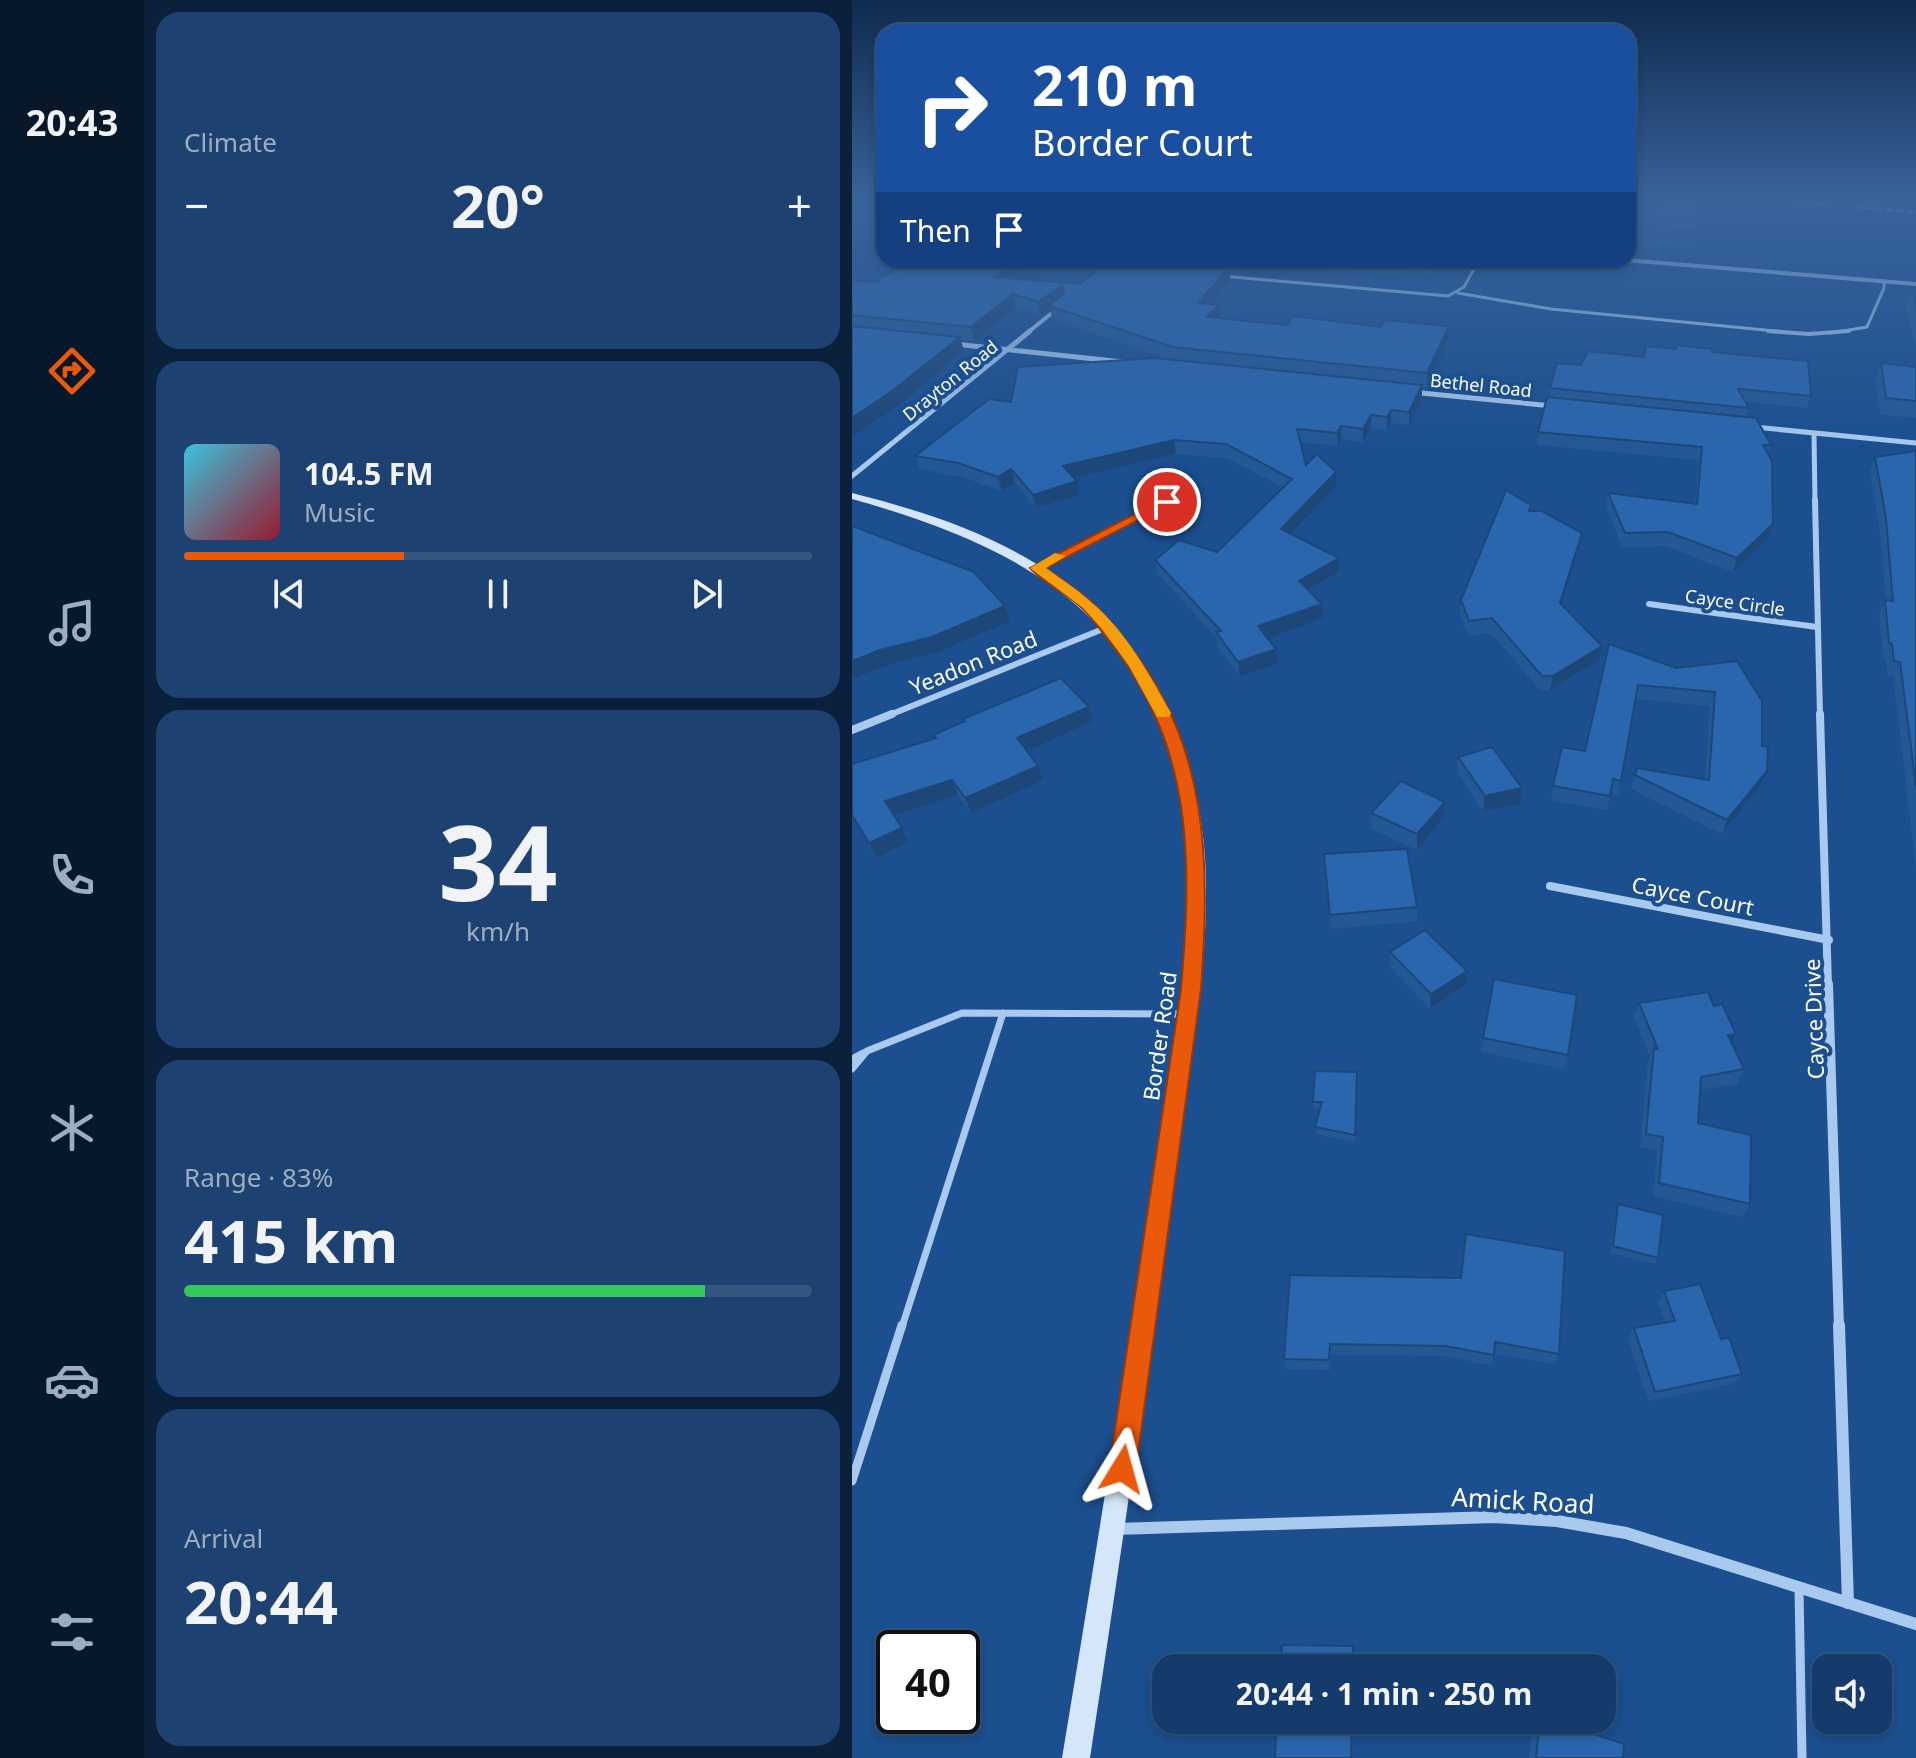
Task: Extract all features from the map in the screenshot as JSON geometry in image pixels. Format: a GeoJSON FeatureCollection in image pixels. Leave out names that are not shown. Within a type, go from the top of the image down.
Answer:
{"type":"FeatureCollection","features":[{"type":"Feature","properties":{"kind":"street"},"geometry":{"type":"LineString","coordinates":[[1884,281],[1916,284]]}},
{"type":"Feature","properties":{"kind":"street","name":"Drayton Road"},"geometry":{"type":"LineString","coordinates":[[852,476],[1064,303]]}},
{"type":"Feature","properties":{"kind":"street"},"geometry":{"type":"LineString","coordinates":[[946,343],[1135,363]]}},
{"type":"Feature","properties":{"kind":"street","name":"Bethel Road"},"geometry":{"type":"LineString","coordinates":[[1404,391],[1561,407]]}},
{"type":"Feature","properties":{"kind":"street"},"geometry":{"type":"LineString","coordinates":[[1751,427],[1916,443]]}},
{"type":"Feature","properties":{"kind":"street","name":"Cayce Drive"},"geometry":{"type":"LineString","coordinates":[[1814,434],[1817,627],[1848,1603]]}},
{"type":"Feature","properties":{"kind":"street","name":"Border Road"},"geometry":{"type":"LineString","coordinates":[[852,496],[935,518],[992,543],[1037,568],[1088,605],[1136,664],[1164,716],[1189,791],[1197,878],[1195,946],[1113,1529],[1076,1758]]}},
{"type":"Feature","properties":{"kind":"street"},"geometry":{"type":"LineString","coordinates":[[1037,568],[1167,502]]}},
{"type":"Feature","properties":{"kind":"street","name":"Cayce Circle"},"geometry":{"type":"LineString","coordinates":[[1649,604],[1817,627]]}},
{"type":"Feature","properties":{"kind":"street","name":"Yeadon Road"},"geometry":{"type":"LineString","coordinates":[[852,730],[1108,627]]}},
{"type":"Feature","properties":{"kind":"street","name":"Cayce Court"},"geometry":{"type":"LineString","coordinates":[[1550,886],[1829,940]]}},
{"type":"Feature","properties":{"kind":"street","name":"Amick Road"},"geometry":{"type":"LineString","coordinates":[[1113,1529],[1495,1517],[1557,1521],[1626,1533],[1916,1624]]}},
{"type":"Feature","properties":{"kind":"lane"},"geometry":{"type":"LineString","coordinates":[[1278,281],[1428,296],[1458,293],[1495,302],[1564,311],[1748,328],[1849,333],[1867,327],[1884,288],[1884,281]]}},
{"type":"Feature","properties":{"kind":"lane"},"geometry":{"type":"LineString","coordinates":[[1458,293],[1468,281]]}},
{"type":"Feature","properties":{"kind":"lane"},"geometry":{"type":"LineString","coordinates":[[852,1059],[962,1013],[1187,1014]]}},
{"type":"Feature","properties":{"kind":"lane"},"geometry":{"type":"LineString","coordinates":[[852,1481],[1003,1013]]}},
{"type":"Feature","properties":{"kind":"lane"},"geometry":{"type":"LineString","coordinates":[[852,1069],[867,1051]]}},
{"type":"Feature","properties":{"kind":"lane"},"geometry":{"type":"LineString","coordinates":[[1799,1585],[1802,1758]]}},
{"type":"Feature","properties":{"kind":"building"},"geometry":{"type":"Polygon","coordinates":[[[852,281],[1044,281],[1080,284],[1083,281],[1217,281],[1198,303],[1219,305],[1207,317],[1287,325],[1293,316],[1381,327],[1385,320],[1449,326],[1427,373],[1173,347],[1049,306],[1065,292],[1062,285],[1038,302],[1013,294],[971,327],[852,315],[852,281]]]}},
{"type":"Feature","properties":{"kind":"building"},"geometry":{"type":"Polygon","coordinates":[[[852,326],[960,337],[852,418],[852,326]]]}},
{"type":"Feature","properties":{"kind":"building"},"geometry":{"type":"Polygon","coordinates":[[[1676,345],[1712,349],[1712,352],[1808,361],[1811,396],[1738,389],[1749,408],[1550,388],[1557,363],[1581,365],[1588,351],[1644,357],[1646,346],[1676,349],[1676,345]]]}},
{"type":"Feature","properties":{"kind":"building"},"geometry":{"type":"Polygon","coordinates":[[[1155,358],[1422,385],[1409,412],[1391,410],[1387,417],[1371,415],[1363,429],[1341,426],[1337,433],[1297,429],[1306,465],[1317,454],[1336,472],[1281,529],[1339,558],[1299,581],[1322,604],[1258,626],[1276,649],[1238,662],[1216,632],[1221,631],[1155,560],[1179,540],[1217,552],[1292,479],[1226,444],[1174,440],[1063,466],[1077,481],[1033,495],[1011,469],[998,477],[958,463],[915,456],[989,399],[1011,402],[1018,367],[1155,358]]]}},
{"type":"Feature","properties":{"kind":"building"},"geometry":{"type":"Polygon","coordinates":[[[1881,363],[1916,367],[1916,401],[1886,398],[1881,363]]]}},
{"type":"Feature","properties":{"kind":"building"},"geometry":{"type":"Polygon","coordinates":[[[1547,397],[1756,418],[1771,445],[1763,445],[1772,461],[1773,524],[1737,558],[1668,532],[1625,533],[1608,493],[1697,504],[1702,447],[1538,432],[1547,397]]]}},
{"type":"Feature","properties":{"kind":"building"},"geometry":{"type":"Polygon","coordinates":[[[1916,451],[1916,786],[1900,662],[1894,661],[1892,644],[1889,643],[1885,600],[1893,601],[1886,518],[1875,457],[1916,451]]]}},
{"type":"Feature","properties":{"kind":"building"},"geometry":{"type":"Polygon","coordinates":[[[1506,490],[1531,505],[1529,511],[1542,511],[1582,533],[1560,603],[1602,646],[1553,676],[1542,676],[1492,618],[1469,621],[1461,600],[1506,490]]]}},
{"type":"Feature","properties":{"kind":"building"},"geometry":{"type":"Polygon","coordinates":[[[852,526],[974,572],[1005,606],[932,637],[880,650],[852,661],[852,526]]]}},
{"type":"Feature","properties":{"kind":"building"},"geometry":{"type":"Polygon","coordinates":[[[1609,644],[1676,668],[1737,661],[1762,701],[1762,746],[1768,747],[1767,771],[1727,820],[1635,775],[1637,768],[1709,780],[1715,692],[1638,685],[1621,781],[1613,779],[1610,796],[1553,786],[1562,747],[1585,751],[1609,644]]]}},
{"type":"Feature","properties":{"kind":"building"},"geometry":{"type":"Polygon","coordinates":[[[1061,678],[1089,707],[1017,738],[1038,766],[965,798],[952,780],[885,801],[902,828],[869,843],[852,815],[852,764],[936,738],[933,735],[965,721],[963,719],[1061,678]]]}},
{"type":"Feature","properties":{"kind":"building"},"geometry":{"type":"Polygon","coordinates":[[[1492,747],[1522,788],[1485,796],[1458,757],[1492,747]]]}},
{"type":"Feature","properties":{"kind":"building"},"geometry":{"type":"Polygon","coordinates":[[[1401,781],[1445,802],[1417,834],[1371,813],[1401,781]]]}},
{"type":"Feature","properties":{"kind":"building"},"geometry":{"type":"Polygon","coordinates":[[[1407,849],[1417,907],[1330,915],[1324,854],[1407,849]]]}},
{"type":"Feature","properties":{"kind":"building"},"geometry":{"type":"Polygon","coordinates":[[[1425,930],[1467,971],[1431,994],[1390,952],[1425,930]]]}},
{"type":"Feature","properties":{"kind":"building"},"geometry":{"type":"Polygon","coordinates":[[[1494,979],[1577,995],[1568,1055],[1483,1038],[1494,979]]]}},
{"type":"Feature","properties":{"kind":"building"},"geometry":{"type":"Polygon","coordinates":[[[1708,992],[1714,1006],[1722,1004],[1736,1034],[1728,1035],[1744,1069],[1701,1077],[1698,1123],[1751,1135],[1750,1204],[1659,1183],[1663,1137],[1646,1134],[1654,1048],[1658,1049],[1639,1003],[1708,992]]]}},
{"type":"Feature","properties":{"kind":"building"},"geometry":{"type":"Polygon","coordinates":[[[1315,1071],[1357,1072],[1355,1135],[1315,1127],[1322,1102],[1313,1102],[1315,1071]]]}},
{"type":"Feature","properties":{"kind":"building"},"geometry":{"type":"Polygon","coordinates":[[[1618,1204],[1663,1215],[1658,1258],[1613,1246],[1618,1204]]]}},
{"type":"Feature","properties":{"kind":"building"},"geometry":{"type":"Polygon","coordinates":[[[1466,1234],[1565,1251],[1559,1354],[1495,1342],[1494,1355],[1445,1346],[1330,1344],[1329,1360],[1284,1359],[1290,1275],[1461,1278],[1466,1234]]]}},
{"type":"Feature","properties":{"kind":"building"},"geometry":{"type":"Polygon","coordinates":[[[1700,1284],[1721,1339],[1729,1338],[1742,1374],[1655,1392],[1634,1328],[1675,1321],[1664,1291],[1700,1284]]]}},
{"type":"Feature","properties":{"kind":"building"},"geometry":{"type":"Polygon","coordinates":[[[1282,1645],[1353,1646],[1353,1654],[1282,1654],[1282,1645]]]}},
{"type":"Feature","properties":{"kind":"building"},"geometry":{"type":"Polygon","coordinates":[[[1276,1734],[1352,1734],[1351,1758],[1275,1758],[1276,1734]]]}},
{"type":"Feature","properties":{"kind":"building"},"geometry":{"type":"Polygon","coordinates":[[[1539,1734],[1594,1734],[1624,1744],[1623,1758],[1536,1758],[1539,1734]]]}},
{"type":"Feature","properties":{"kind":"slow traffic"},"geometry":{"type":"LineString","coordinates":[[1060,556],[1037,568],[1088,605],[1108,627],[1136,664],[1163,713]]}},
{"type":"Feature","properties":{"kind":"route"},"geometry":{"type":"LineString","coordinates":[[1122,1469],[1191,989],[1196,931],[1195,835],[1189,791],[1177,749],[1164,716],[1136,664],[1088,605],[1037,568],[1167,502]]}}]}
